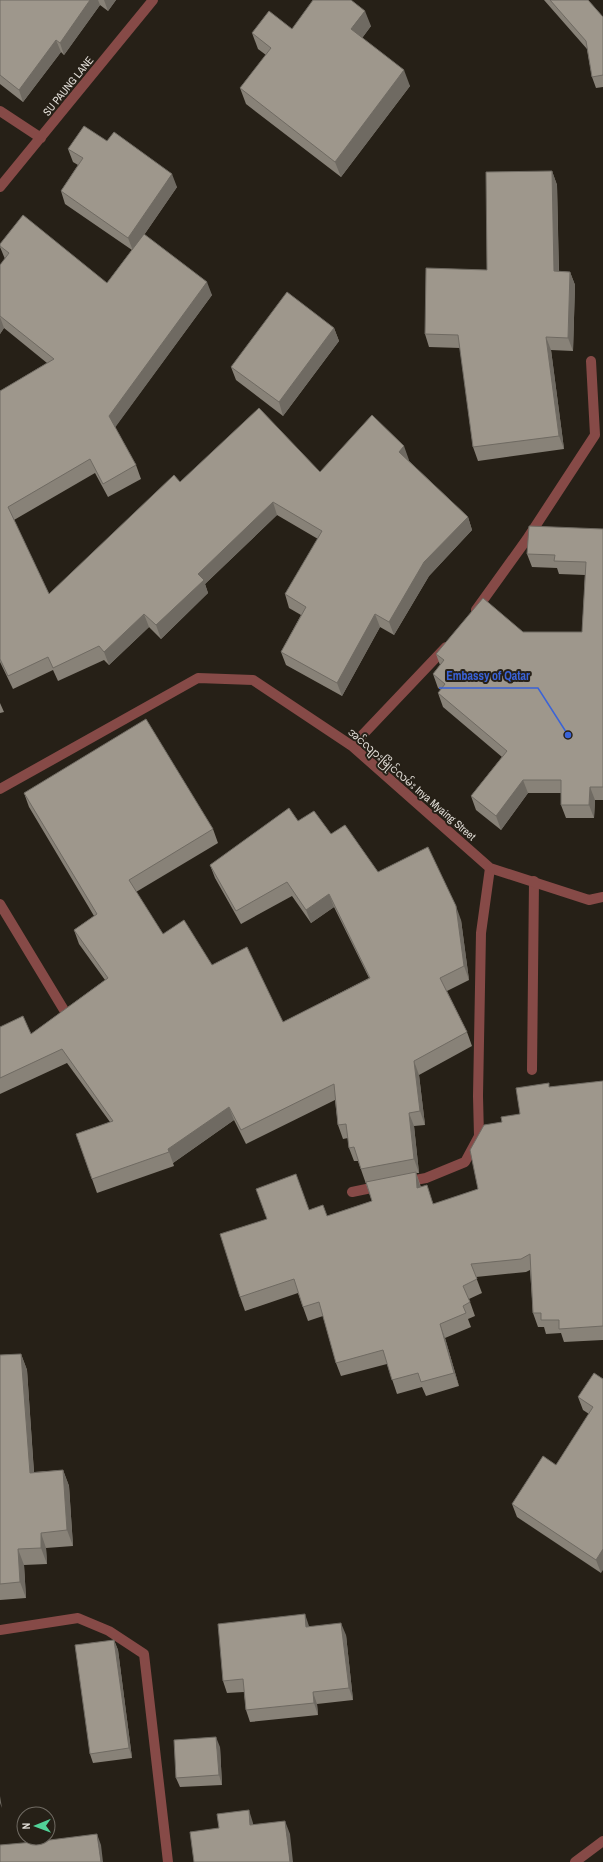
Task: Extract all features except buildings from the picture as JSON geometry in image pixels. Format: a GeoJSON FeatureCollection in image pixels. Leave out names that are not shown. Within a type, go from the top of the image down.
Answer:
{"type":"FeatureCollection","features":[{"type":"Feature","properties":{"kind":"street","name":"SU PAUNG LANE"},"geometry":{"type":"LineString","coordinates":[[0,187],[153,0]]}},
{"type":"Feature","properties":{"kind":"street"},"geometry":{"type":"LineString","coordinates":[[0,111],[41,138]]}},
{"type":"Feature","properties":{"kind":"street"},"geometry":{"type":"LineString","coordinates":[[469,620],[527,540],[595,435],[591,361]]}},
{"type":"Feature","properties":{"kind":"street"},"geometry":{"type":"LineString","coordinates":[[352,746],[455,638]]}},
{"type":"Feature","properties":{"kind":"street","name":"အင်လျားမြိုင်လမ်း Inya Myaing Street"},"geometry":{"type":"LineString","coordinates":[[0,789],[198,678],[254,680],[352,746],[490,868],[590,900],[603,897]]}},
{"type":"Feature","properties":{"kind":"street"},"geometry":{"type":"LineString","coordinates":[[352,1192],[426,1178],[465,1162],[479,1136],[480,933],[490,868]]}},
{"type":"Feature","properties":{"kind":"street"},"geometry":{"type":"LineString","coordinates":[[532,1070],[534,882]]}},
{"type":"Feature","properties":{"kind":"street"},"geometry":{"type":"LineString","coordinates":[[0,904],[64,1010]]}},
{"type":"Feature","properties":{"kind":"street"},"geometry":{"type":"LineString","coordinates":[[0,1630],[78,1618],[109,1631],[144,1654],[168,1862]]}},
{"type":"Feature","properties":{"kind":"street"},"geometry":{"type":"LineString","coordinates":[[575,1862],[603,1840]]}},
{"type":"Feature","properties":{"kind":"place","name":"Embassy of Qatar"},"geometry":{"type":"Point","coordinates":[568,735]}}]}
